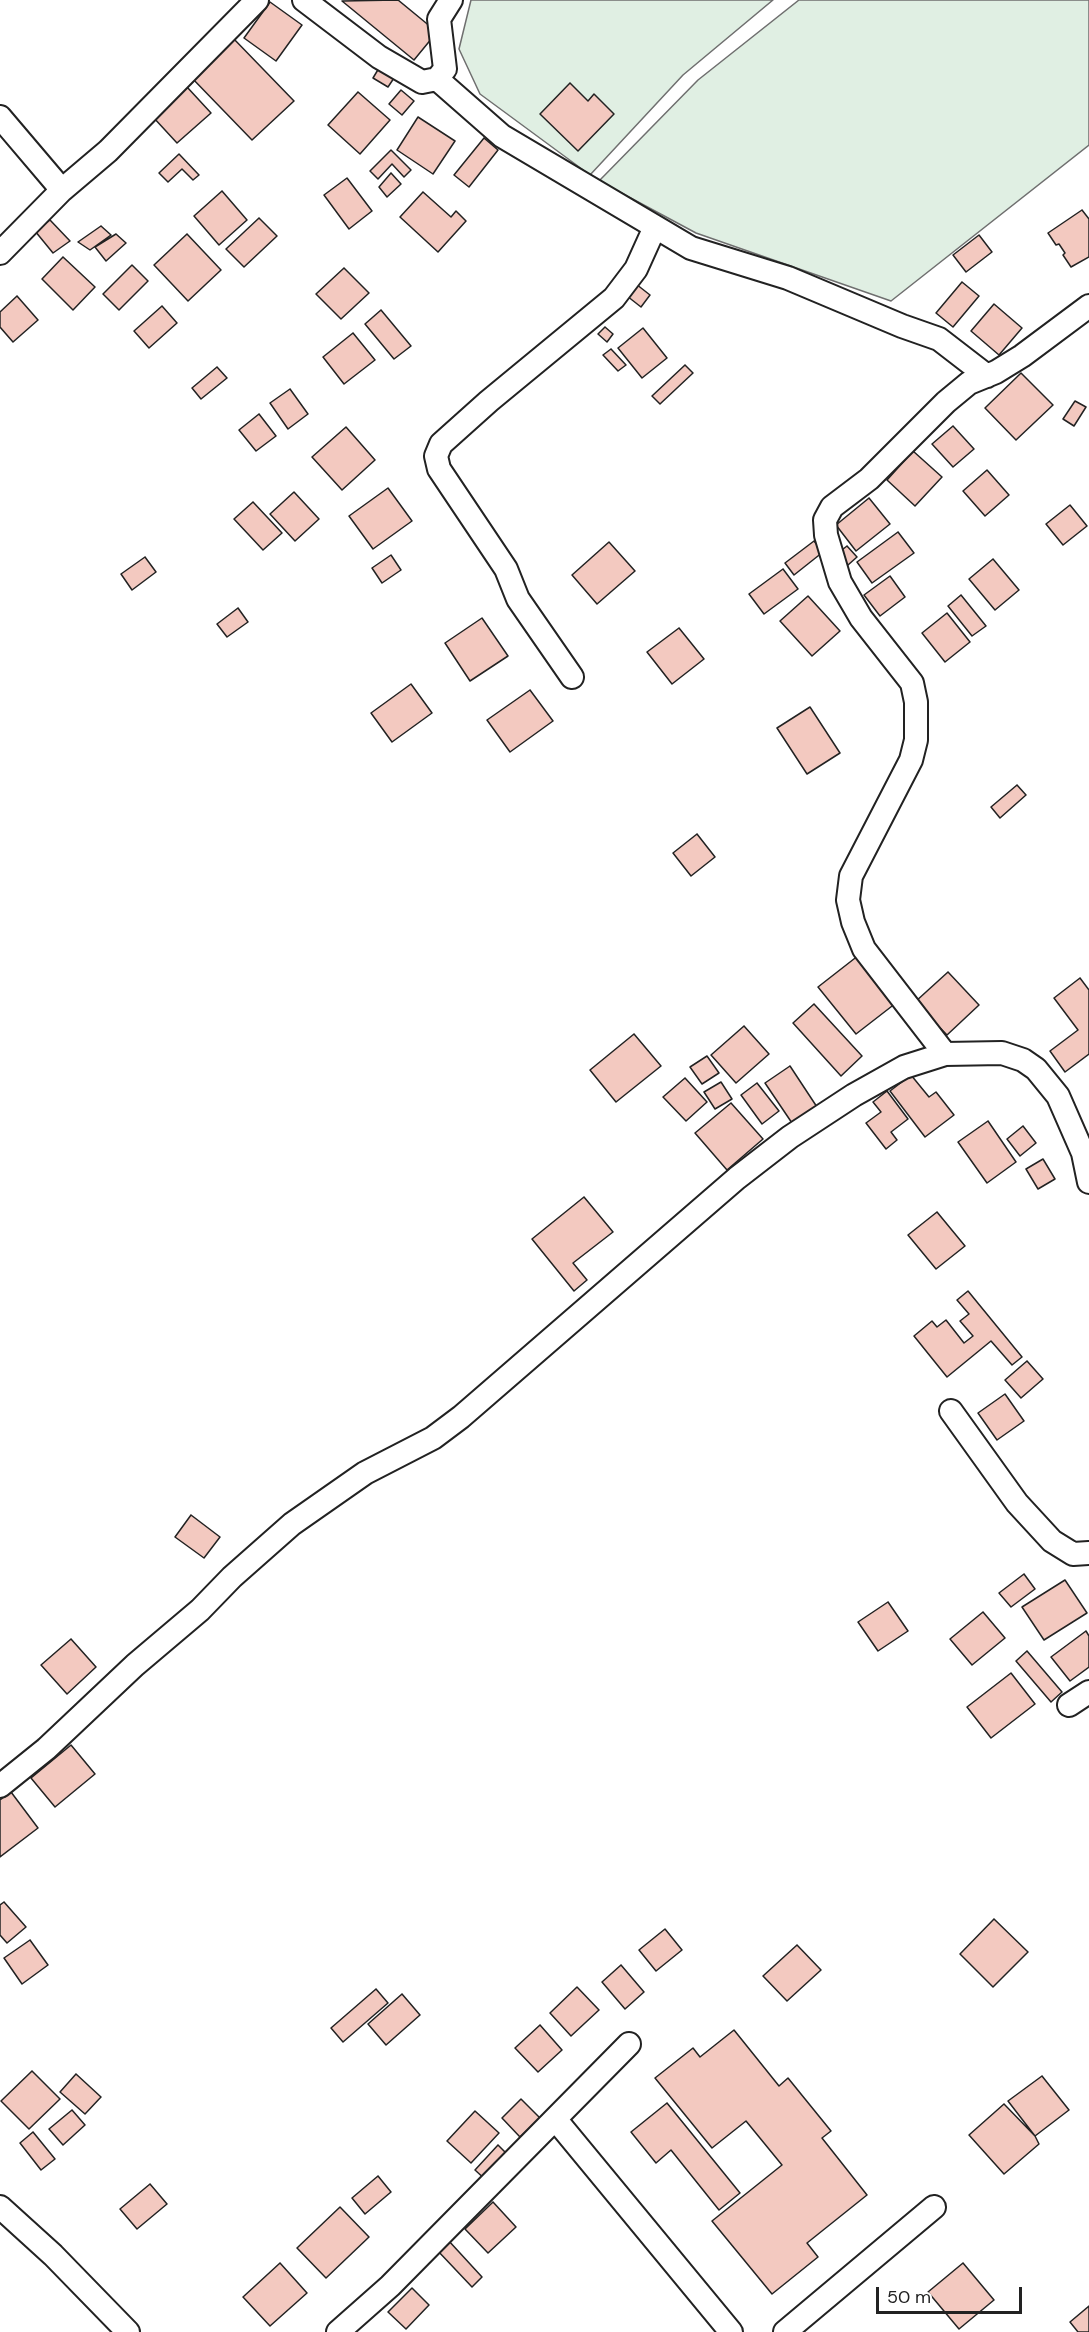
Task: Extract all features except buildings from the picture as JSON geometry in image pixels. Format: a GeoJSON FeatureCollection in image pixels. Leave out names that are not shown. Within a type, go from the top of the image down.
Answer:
{"type":"FeatureCollection","features":[{"type":"Feature","properties":{"kind":"street"},"geometry":{"type":"LineString","coordinates":[[0,253],[62,190],[116,143],[257,0]]}},
{"type":"Feature","properties":{"kind":"street"},"geometry":{"type":"LineString","coordinates":[[304,0],[379,57],[422,82],[437,79],[444,69],[439,19],[451,0]]}},
{"type":"Feature","properties":{"kind":"street"},"geometry":{"type":"LineString","coordinates":[[437,79],[502,136],[692,248],[788,278],[902,326],[939,339],[987,376]]}},
{"type":"Feature","properties":{"kind":"street"},"geometry":{"type":"LineString","coordinates":[[0,117],[62,190]]}},
{"type":"Feature","properties":{"kind":"street"},"geometry":{"type":"LineString","coordinates":[[572,677],[518,599],[506,568],[439,469],[436,456],[441,444],[489,401],[614,298],[636,268],[655,227]]}},
{"type":"Feature","properties":{"kind":"street"},"geometry":{"type":"LineString","coordinates":[[945,1054],[864,949],[853,922],[848,900],[851,876],[911,760],[916,740],[916,702],[912,683],[861,618],[840,582],[826,535],[825,520],[832,507],[868,479],[946,402],[969,383],[1023,356],[1089,306]]}},
{"type":"Feature","properties":{"kind":"street"},"geometry":{"type":"LineString","coordinates":[[0,1786],[46,1749],[135,1665],[200,1610],[232,1577],[292,1524],[365,1473],[415,1449],[461,1417],[745,1171],[790,1137],[904,1067],[945,1054],[1002,1053],[1023,1060],[1036,1069],[1058,1096],[1083,1153],[1089,1182]]}},
{"type":"Feature","properties":{"kind":"street"},"geometry":{"type":"LineString","coordinates":[[951,1411],[1017,1503],[1052,1541],[1073,1554],[1089,1553]]}},
{"type":"Feature","properties":{"kind":"street"},"geometry":{"type":"LineString","coordinates":[[1069,1705],[1089,1692]]}},
{"type":"Feature","properties":{"kind":"street"},"geometry":{"type":"LineString","coordinates":[[338,2332],[390,2286],[629,2044]]}},
{"type":"Feature","properties":{"kind":"street"},"geometry":{"type":"LineString","coordinates":[[556,2120],[731,2332]]}},
{"type":"Feature","properties":{"kind":"street"},"geometry":{"type":"LineString","coordinates":[[0,2207],[53,2254],[128,2332]]}},
{"type":"Feature","properties":{"kind":"street"},"geometry":{"type":"LineString","coordinates":[[785,2332],[934,2207]]}},
{"type":"Feature","properties":{"kind":"green space"},"geometry":{"type":"Polygon","coordinates":[[[471,0],[773,0],[683,75],[590,175],[480,94],[459,49],[471,0]]]}},
{"type":"Feature","properties":{"kind":"green space"},"geometry":{"type":"Polygon","coordinates":[[[799,0],[1089,0],[1089,145],[891,301],[696,233],[599,181],[698,80],[799,0]]]}}]}
